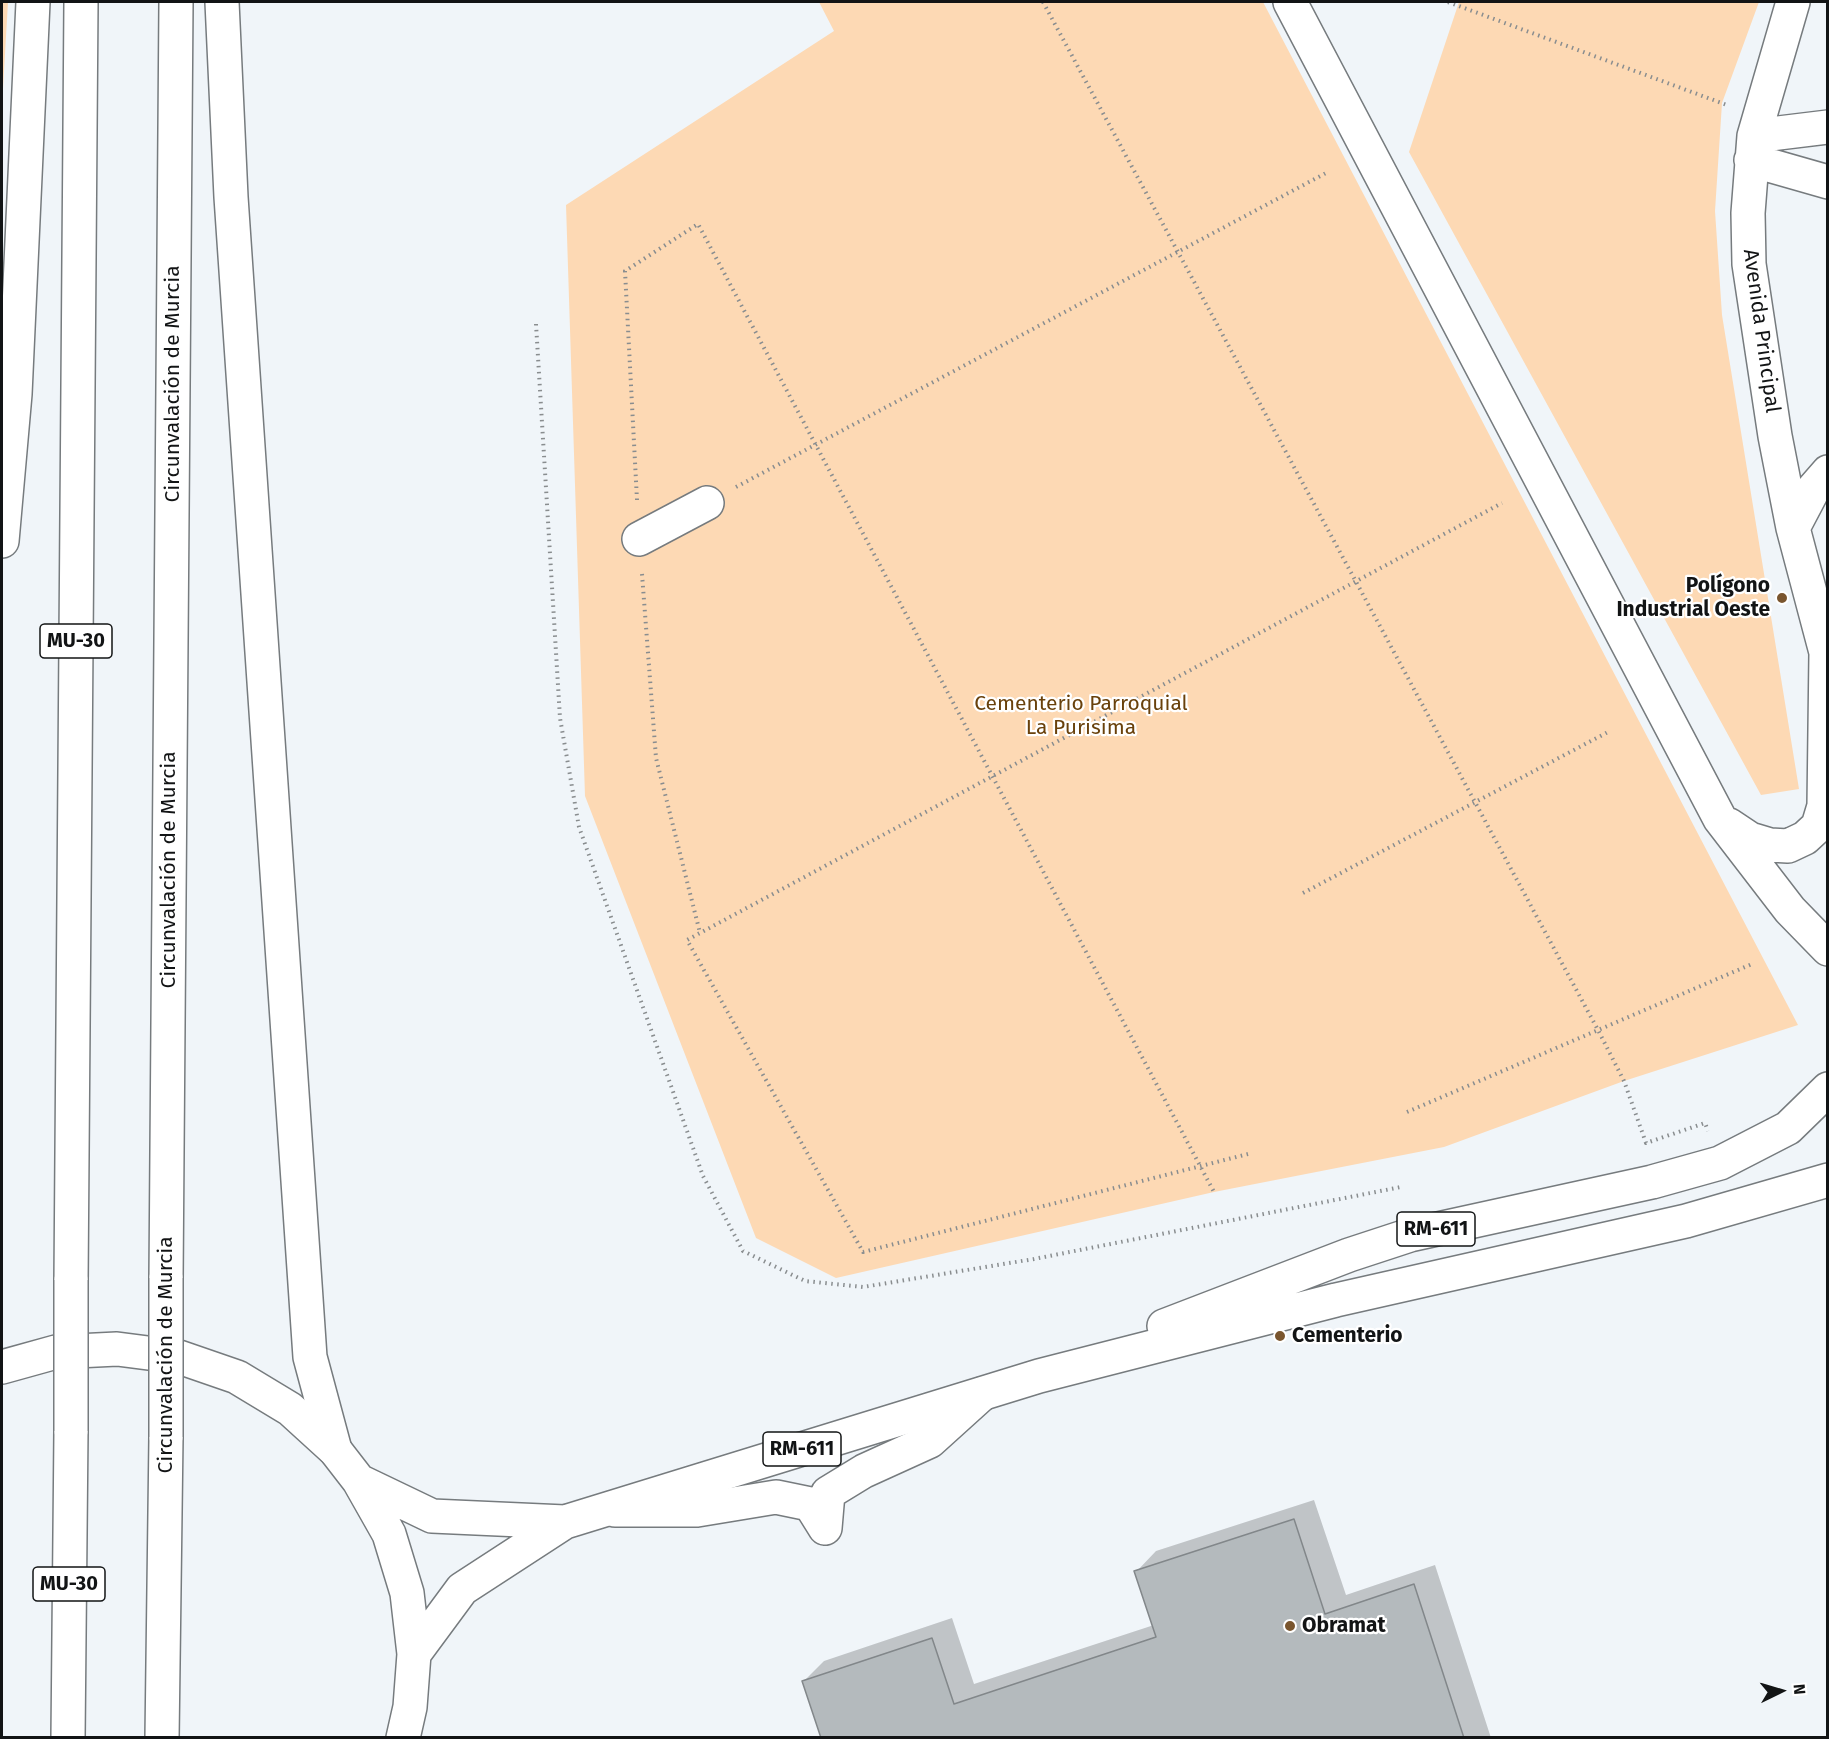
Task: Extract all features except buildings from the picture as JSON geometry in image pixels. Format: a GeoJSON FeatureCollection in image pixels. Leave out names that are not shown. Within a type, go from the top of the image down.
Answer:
{"type":"FeatureCollection","features":[{"type":"Feature","properties":{"kind":"main road"},"geometry":{"type":"LineString","coordinates":[[2,541],[15,394],[33,2]]}},
{"type":"Feature","properties":{"kind":"main road","name":"MU-30"},"geometry":{"type":"LineString","coordinates":[[68,1737],[81,2]]}},
{"type":"Feature","properties":{"kind":"main road","name":"Circunvalación de Murcia"},"geometry":{"type":"LineString","coordinates":[[162,1737],[176,2]]}},
{"type":"Feature","properties":{"kind":"main road"},"geometry":{"type":"LineString","coordinates":[[222,2],[231,197],[310,1357],[335,1450]]}},
{"type":"Feature","properties":{"kind":"main road"},"geometry":{"type":"LineString","coordinates":[[1290,2],[1719,819],[1790,910],[1827,949]]}},
{"type":"Feature","properties":{"kind":"main road","name":"Avenida Principal"},"geometry":{"type":"LineString","coordinates":[[1719,819],[1750,839],[1770,845],[1788,846],[1805,838],[1818,826],[1824,806],[1827,657],[1793,528],[1775,436],[1749,264],[1754,138],[1793,2]]}},
{"type":"Feature","properties":{"kind":"main road"},"geometry":{"type":"LineString","coordinates":[[1754,138],[1827,127]]}},
{"type":"Feature","properties":{"kind":"main road"},"geometry":{"type":"LineString","coordinates":[[1754,138],[1827,182]]}},
{"type":"Feature","properties":{"kind":"main road"},"geometry":{"type":"LineString","coordinates":[[1793,528],[1814,488],[1827,471]]}},
{"type":"Feature","properties":{"kind":"main road"},"geometry":{"type":"LineString","coordinates":[[639,539],[707,503]]}},
{"type":"Feature","properties":{"kind":"main road","name":"RM-611"},"geometry":{"type":"LineString","coordinates":[[1039,1376],[1261,1288],[1410,1235],[1652,1182],[1720,1163],[1788,1128],[1827,1089]]}},
{"type":"Feature","properties":{"kind":"main road","name":"RM-611"},"geometry":{"type":"LineString","coordinates":[[414,1654],[462,1589],[565,1522],[1039,1376],[1336,1300],[1686,1221],[1827,1180]]}},
{"type":"Feature","properties":{"kind":"main road"},"geometry":{"type":"LineString","coordinates":[[2,1367],[56,1352],[117,1348],[179,1357],[237,1377],[290,1409],[335,1450],[359,1480],[389,1534],[404,1583],[414,1654],[408,1733]]}},
{"type":"Feature","properties":{"kind":"main road"},"geometry":{"type":"LineString","coordinates":[[601,1510],[697,1510],[776,1497],[810,1504],[825,1528],[828,1493],[864,1471],[930,1441],[982,1394]]}},
{"type":"Feature","properties":{"kind":"main road","name":"RM-611"},"geometry":{"type":"LineString","coordinates":[[359,1480],[432,1516],[565,1522]]}},
{"type":"Feature","properties":{"kind":"path"},"geometry":{"type":"LineString","coordinates":[[1043,2],[1598,1030],[1624,1081],[1646,1143],[1705,1123],[1720,1163]]}},
{"type":"Feature","properties":{"kind":"path"},"geometry":{"type":"LineString","coordinates":[[1448,2],[1754,138]]}},
{"type":"Feature","properties":{"kind":"path"},"geometry":{"type":"LineString","coordinates":[[707,503],[1326,173]]}},
{"type":"Feature","properties":{"kind":"path"},"geometry":{"type":"LineString","coordinates":[[698,224],[1214,1192]]}},
{"type":"Feature","properties":{"kind":"path"},"geometry":{"type":"LineString","coordinates":[[536,324],[560,718],[579,827],[702,1176],[743,1251],[805,1281],[863,1287],[1034,1259],[1401,1187]]}},
{"type":"Feature","properties":{"kind":"path"},"geometry":{"type":"LineString","coordinates":[[1248,1154],[863,1252],[687,940],[1502,503]]}},
{"type":"Feature","properties":{"kind":"path"},"geometry":{"type":"LineString","coordinates":[[1303,893],[1608,732]]}},
{"type":"Feature","properties":{"kind":"path"},"geometry":{"type":"LineString","coordinates":[[1407,1112],[1752,964]]}},
{"type":"Feature","properties":{"kind":"green space"},"geometry":{"type":"Polygon","coordinates":[[[2,2],[8,2],[2,106],[2,2]]]}},
{"type":"Feature","properties":{"kind":"green space","name":"Cementerio Parroquial La Purisima"},"geometry":{"type":"Polygon","coordinates":[[[819,2],[1263,2],[1798,1025],[1624,1081],[1444,1147],[1214,1192],[836,1278],[756,1238],[585,796],[566,205],[834,31],[819,2]]]}},
{"type":"Feature","properties":{"kind":"green space"},"geometry":{"type":"Polygon","coordinates":[[[1459,2],[1759,2],[1722,103],[1715,211],[1722,315],[1799,789],[1761,795],[1409,152],[1459,2]]]}},
{"type":"Feature","properties":{"kind":"place","name":"Polígono Industrial Oeste"},"geometry":{"type":"Point","coordinates":[1782,598]}},
{"type":"Feature","properties":{"kind":"place","name":"Cementerio"},"geometry":{"type":"Point","coordinates":[1280,1336]}},
{"type":"Feature","properties":{"kind":"place","name":"Obramat"},"geometry":{"type":"Point","coordinates":[1290,1626]}}]}
